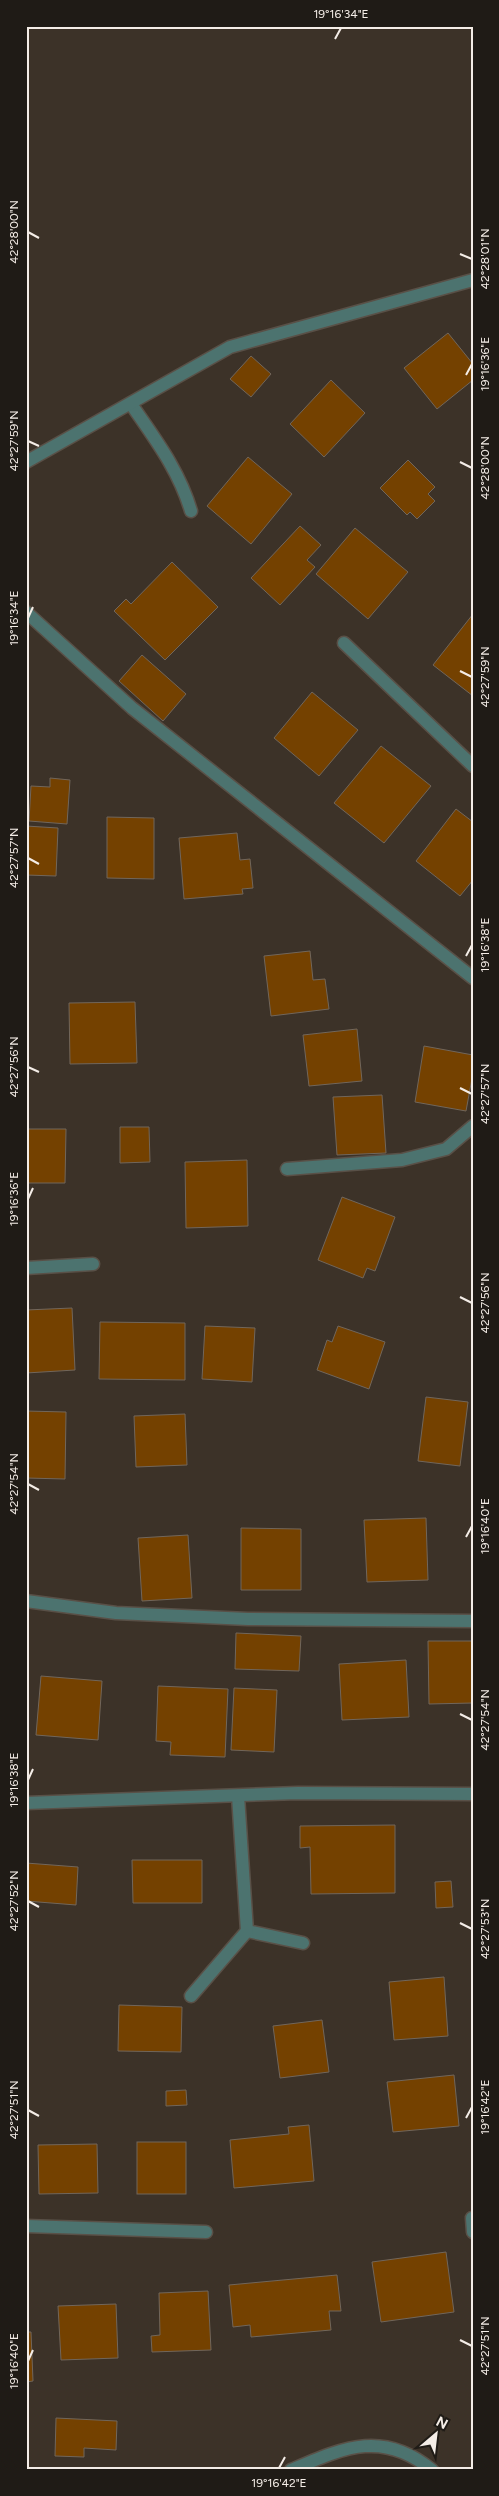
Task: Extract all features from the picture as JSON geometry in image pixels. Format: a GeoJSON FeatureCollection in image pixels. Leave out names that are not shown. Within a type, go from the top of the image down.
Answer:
{"type":"FeatureCollection","features":[{"type":"Feature","properties":{"kind":"street"},"geometry":{"type":"LineString","coordinates":[[26,462],[230,347],[473,280]]}},
{"type":"Feature","properties":{"kind":"street"},"geometry":{"type":"LineString","coordinates":[[131,404],[172,466],[183,486],[191,512]]}},
{"type":"Feature","properties":{"kind":"street"},"geometry":{"type":"LineString","coordinates":[[26,612],[132,708],[473,978]]}},
{"type":"Feature","properties":{"kind":"street"},"geometry":{"type":"LineString","coordinates":[[344,643],[473,766]]}},
{"type":"Feature","properties":{"kind":"street"},"geometry":{"type":"LineString","coordinates":[[288,1169],[402,1160],[446,1149],[473,1126]]}},
{"type":"Feature","properties":{"kind":"street"},"geometry":{"type":"LineString","coordinates":[[26,1268],[94,1264]]}},
{"type":"Feature","properties":{"kind":"street"},"geometry":{"type":"LineString","coordinates":[[26,1600],[116,1613],[238,1619],[473,1621]]}},
{"type":"Feature","properties":{"kind":"street"},"geometry":{"type":"LineString","coordinates":[[26,1803],[298,1793],[473,1794]]}},
{"type":"Feature","properties":{"kind":"street"},"geometry":{"type":"LineString","coordinates":[[192,1996],[247,1931],[238,1796]]}},
{"type":"Feature","properties":{"kind":"street"},"geometry":{"type":"LineString","coordinates":[[247,1931],[303,1943]]}},
{"type":"Feature","properties":{"kind":"street"},"geometry":{"type":"LineString","coordinates":[[472,2218],[473,2232]]}},
{"type":"Feature","properties":{"kind":"street"},"geometry":{"type":"LineString","coordinates":[[26,2226],[206,2232]]}},
{"type":"Feature","properties":{"kind":"street"},"geometry":{"type":"LineString","coordinates":[[291,2470],[342,2449],[366,2445],[389,2448],[417,2458],[432,2470]]}},
{"type":"Feature","properties":{"kind":"building"},"geometry":{"type":"Polygon","coordinates":[[[448,333],[473,364],[473,380],[437,409],[404,368],[448,333]]]}},
{"type":"Feature","properties":{"kind":"building"},"geometry":{"type":"Polygon","coordinates":[[[251,356],[271,374],[251,397],[230,379],[251,356]]]}},
{"type":"Feature","properties":{"kind":"building"},"geometry":{"type":"Polygon","coordinates":[[[331,380],[365,413],[324,457],[290,424],[331,380]]]}},
{"type":"Feature","properties":{"kind":"building"},"geometry":{"type":"Polygon","coordinates":[[[248,457],[292,494],[251,544],[207,506],[248,457]]]}},
{"type":"Feature","properties":{"kind":"building"},"geometry":{"type":"Polygon","coordinates":[[[408,460],[435,487],[428,494],[435,501],[417,519],[410,512],[407,515],[380,488],[408,460]]]}},
{"type":"Feature","properties":{"kind":"building"},"geometry":{"type":"Polygon","coordinates":[[[300,526],[321,545],[307,560],[315,567],[280,605],[251,578],[300,526]]]}},
{"type":"Feature","properties":{"kind":"building"},"geometry":{"type":"Polygon","coordinates":[[[355,528],[408,572],[368,619],[316,574],[355,528]]]}},
{"type":"Feature","properties":{"kind":"building"},"geometry":{"type":"Polygon","coordinates":[[[172,562],[218,607],[165,660],[114,611],[126,599],[131,604],[172,562]]]}},
{"type":"Feature","properties":{"kind":"building"},"geometry":{"type":"Polygon","coordinates":[[[473,614],[473,696],[433,665],[473,614]]]}},
{"type":"Feature","properties":{"kind":"building"},"geometry":{"type":"Polygon","coordinates":[[[142,655],[186,694],[163,721],[119,681],[142,655]]]}},
{"type":"Feature","properties":{"kind":"building"},"geometry":{"type":"Polygon","coordinates":[[[312,692],[358,730],[319,776],[274,738],[312,692]]]}},
{"type":"Feature","properties":{"kind":"building"},"geometry":{"type":"Polygon","coordinates":[[[381,746],[431,786],[384,843],[334,803],[381,746]]]}},
{"type":"Feature","properties":{"kind":"building"},"geometry":{"type":"Polygon","coordinates":[[[50,778],[70,780],[67,824],[29,821],[31,786],[50,787],[50,778]]]}},
{"type":"Feature","properties":{"kind":"building"},"geometry":{"type":"Polygon","coordinates":[[[456,809],[473,822],[473,880],[460,896],[416,861],[456,809]]]}},
{"type":"Feature","properties":{"kind":"building"},"geometry":{"type":"Polygon","coordinates":[[[107,817],[154,818],[154,879],[107,878],[107,817]]]}},
{"type":"Feature","properties":{"kind":"building"},"geometry":{"type":"Polygon","coordinates":[[[26,826],[58,828],[56,876],[26,875],[26,826]]]}},
{"type":"Feature","properties":{"kind":"building"},"geometry":{"type":"Polygon","coordinates":[[[237,833],[240,860],[250,859],[253,888],[242,889],[243,894],[184,899],[179,838],[237,833]]]}},
{"type":"Feature","properties":{"kind":"building"},"geometry":{"type":"Polygon","coordinates":[[[310,951],[313,980],[325,979],[329,1009],[271,1016],[264,956],[310,951]]]}},
{"type":"Feature","properties":{"kind":"building"},"geometry":{"type":"Polygon","coordinates":[[[135,1002],[137,1063],[70,1064],[69,1003],[135,1002]]]}},
{"type":"Feature","properties":{"kind":"building"},"geometry":{"type":"Polygon","coordinates":[[[357,1029],[362,1081],[309,1086],[303,1035],[357,1029]]]}},
{"type":"Feature","properties":{"kind":"building"},"geometry":{"type":"Polygon","coordinates":[[[424,1046],[473,1055],[473,1073],[466,1111],[415,1102],[424,1046]]]}},
{"type":"Feature","properties":{"kind":"building"},"geometry":{"type":"Polygon","coordinates":[[[382,1095],[386,1153],[337,1155],[333,1097],[382,1095]]]}},
{"type":"Feature","properties":{"kind":"building"},"geometry":{"type":"Polygon","coordinates":[[[120,1127],[149,1127],[150,1162],[120,1163],[120,1127]]]}},
{"type":"Feature","properties":{"kind":"building"},"geometry":{"type":"Polygon","coordinates":[[[26,1129],[66,1129],[65,1183],[26,1183],[26,1129]]]}},
{"type":"Feature","properties":{"kind":"building"},"geometry":{"type":"Polygon","coordinates":[[[247,1160],[248,1226],[186,1228],[185,1162],[247,1160]]]}},
{"type":"Feature","properties":{"kind":"building"},"geometry":{"type":"Polygon","coordinates":[[[342,1197],[395,1217],[375,1271],[367,1268],[363,1278],[318,1260],[342,1197]]]}},
{"type":"Feature","properties":{"kind":"building"},"geometry":{"type":"Polygon","coordinates":[[[72,1308],[75,1370],[26,1373],[26,1310],[72,1308]]]}},
{"type":"Feature","properties":{"kind":"building"},"geometry":{"type":"Polygon","coordinates":[[[100,1322],[185,1323],[185,1380],[99,1379],[100,1322]]]}},
{"type":"Feature","properties":{"kind":"building"},"geometry":{"type":"Polygon","coordinates":[[[205,1326],[255,1328],[252,1382],[202,1379],[205,1326]]]}},
{"type":"Feature","properties":{"kind":"building"},"geometry":{"type":"Polygon","coordinates":[[[338,1326],[385,1342],[369,1389],[317,1370],[327,1340],[332,1342],[338,1326]]]}},
{"type":"Feature","properties":{"kind":"building"},"geometry":{"type":"Polygon","coordinates":[[[426,1397],[468,1402],[460,1466],[418,1461],[426,1397]]]}},
{"type":"Feature","properties":{"kind":"building"},"geometry":{"type":"Polygon","coordinates":[[[26,1411],[66,1412],[65,1479],[26,1478],[26,1411]]]}},
{"type":"Feature","properties":{"kind":"building"},"geometry":{"type":"Polygon","coordinates":[[[185,1414],[187,1465],[136,1467],[134,1416],[185,1414]]]}},
{"type":"Feature","properties":{"kind":"building"},"geometry":{"type":"Polygon","coordinates":[[[426,1518],[428,1580],[367,1582],[364,1520],[426,1518]]]}},
{"type":"Feature","properties":{"kind":"building"},"geometry":{"type":"Polygon","coordinates":[[[241,1528],[301,1529],[301,1590],[241,1590],[241,1528]]]}},
{"type":"Feature","properties":{"kind":"building"},"geometry":{"type":"Polygon","coordinates":[[[188,1535],[192,1598],[142,1601],[138,1538],[188,1535]]]}},
{"type":"Feature","properties":{"kind":"building"},"geometry":{"type":"Polygon","coordinates":[[[236,1633],[301,1636],[299,1671],[235,1669],[236,1633]]]}},
{"type":"Feature","properties":{"kind":"building"},"geometry":{"type":"Polygon","coordinates":[[[428,1641],[473,1641],[473,1703],[429,1704],[428,1641]]]}},
{"type":"Feature","properties":{"kind":"building"},"geometry":{"type":"Polygon","coordinates":[[[406,1660],[409,1717],[342,1720],[339,1664],[406,1660]]]}},
{"type":"Feature","properties":{"kind":"building"},"geometry":{"type":"Polygon","coordinates":[[[41,1676],[102,1681],[98,1740],[36,1735],[41,1676]]]}},
{"type":"Feature","properties":{"kind":"building"},"geometry":{"type":"Polygon","coordinates":[[[158,1686],[228,1689],[225,1757],[170,1755],[171,1742],[156,1741],[158,1686]]]}},
{"type":"Feature","properties":{"kind":"building"},"geometry":{"type":"Polygon","coordinates":[[[234,1688],[277,1690],[274,1752],[231,1750],[234,1688]]]}},
{"type":"Feature","properties":{"kind":"building"},"geometry":{"type":"Polygon","coordinates":[[[395,1825],[395,1893],[311,1894],[310,1847],[300,1848],[300,1826],[395,1825]]]}},
{"type":"Feature","properties":{"kind":"building"},"geometry":{"type":"Polygon","coordinates":[[[132,1860],[202,1860],[202,1903],[133,1903],[132,1860]]]}},
{"type":"Feature","properties":{"kind":"building"},"geometry":{"type":"Polygon","coordinates":[[[26,1863],[78,1867],[76,1905],[26,1901],[26,1863]]]}},
{"type":"Feature","properties":{"kind":"building"},"geometry":{"type":"Polygon","coordinates":[[[451,1881],[453,1907],[436,1908],[435,1882],[451,1881]]]}},
{"type":"Feature","properties":{"kind":"building"},"geometry":{"type":"Polygon","coordinates":[[[444,1977],[448,2036],[394,2040],[389,1982],[444,1977]]]}},
{"type":"Feature","properties":{"kind":"building"},"geometry":{"type":"Polygon","coordinates":[[[119,2005],[182,2007],[181,2052],[118,2051],[119,2005]]]}},
{"type":"Feature","properties":{"kind":"building"},"geometry":{"type":"Polygon","coordinates":[[[322,2020],[329,2072],[280,2078],[273,2026],[322,2020]]]}},
{"type":"Feature","properties":{"kind":"building"},"geometry":{"type":"Polygon","coordinates":[[[454,2075],[459,2126],[393,2132],[387,2082],[454,2075]]]}},
{"type":"Feature","properties":{"kind":"building"},"geometry":{"type":"Polygon","coordinates":[[[186,2090],[187,2105],[166,2106],[166,2091],[186,2090]]]}},
{"type":"Feature","properties":{"kind":"building"},"geometry":{"type":"Polygon","coordinates":[[[309,2125],[314,2181],[234,2188],[230,2140],[289,2134],[288,2127],[309,2125]]]}},
{"type":"Feature","properties":{"kind":"building"},"geometry":{"type":"Polygon","coordinates":[[[137,2142],[186,2142],[186,2194],[137,2194],[137,2142]]]}},
{"type":"Feature","properties":{"kind":"building"},"geometry":{"type":"Polygon","coordinates":[[[97,2144],[98,2193],[39,2194],[38,2145],[97,2144]]]}},
{"type":"Feature","properties":{"kind":"building"},"geometry":{"type":"Polygon","coordinates":[[[446,2252],[454,2312],[381,2322],[372,2262],[446,2252]]]}},
{"type":"Feature","properties":{"kind":"building"},"geometry":{"type":"Polygon","coordinates":[[[337,2275],[341,2311],[329,2311],[331,2330],[251,2337],[250,2325],[233,2327],[229,2285],[337,2275]]]}},
{"type":"Feature","properties":{"kind":"building"},"geometry":{"type":"Polygon","coordinates":[[[208,2291],[211,2350],[152,2352],[151,2336],[160,2335],[159,2293],[208,2291]]]}},
{"type":"Feature","properties":{"kind":"building"},"geometry":{"type":"Polygon","coordinates":[[[116,2304],[118,2358],[61,2360],[58,2306],[116,2304]]]}},
{"type":"Feature","properties":{"kind":"building"},"geometry":{"type":"Polygon","coordinates":[[[26,2332],[31,2332],[33,2381],[26,2382],[26,2332]]]}},
{"type":"Feature","properties":{"kind":"building"},"geometry":{"type":"Polygon","coordinates":[[[56,2418],[117,2421],[116,2450],[84,2448],[84,2457],[55,2456],[56,2418]]]}}]}
